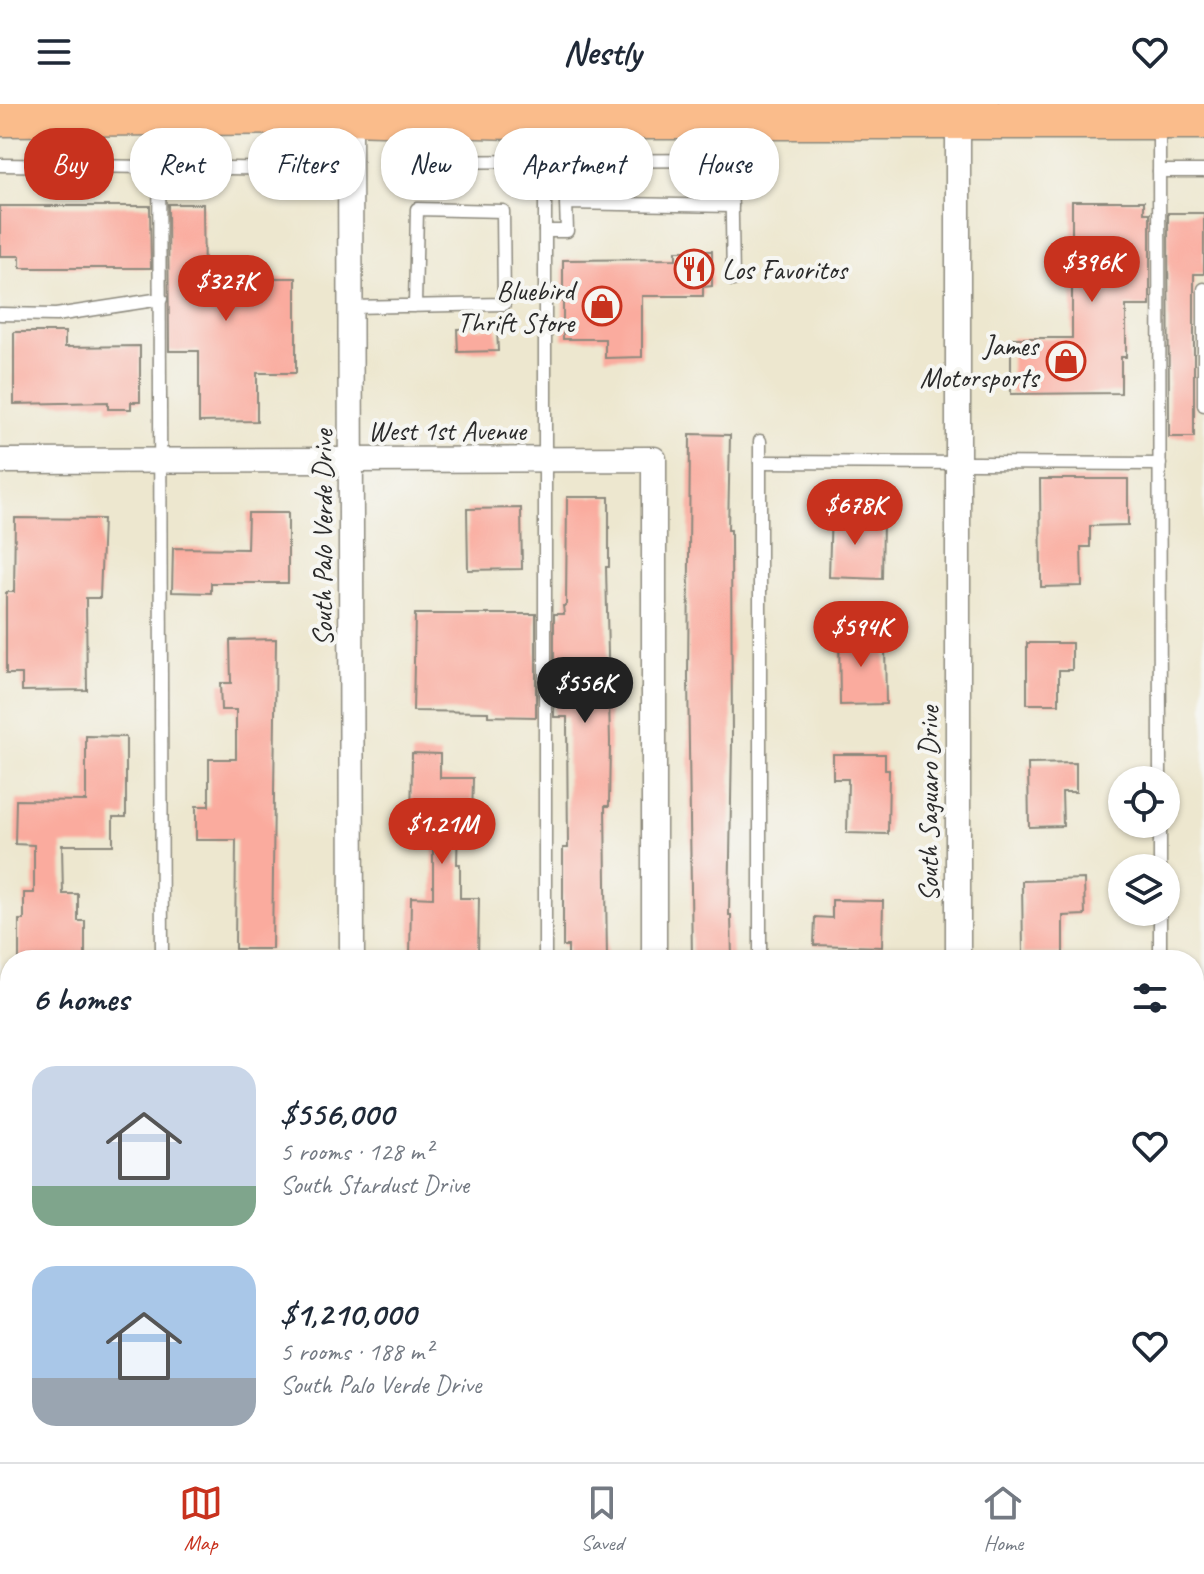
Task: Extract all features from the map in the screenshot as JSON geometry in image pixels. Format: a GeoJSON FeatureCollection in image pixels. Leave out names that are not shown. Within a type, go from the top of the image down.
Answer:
{"type":"FeatureCollection","features":[{"type":"Feature","properties":{"kind":"main road"},"geometry":{"type":"LineString","coordinates":[[0,117],[898,112],[958,120],[1204,120]]}},
{"type":"Feature","properties":{"kind":"street","name":"South Palo Verde Drive"},"geometry":{"type":"LineString","coordinates":[[350,115],[352,950]]}},
{"type":"Feature","properties":{"kind":"street","name":"South Saguaro Drive"},"geometry":{"type":"LineString","coordinates":[[958,120],[958,950]]}},
{"type":"Feature","properties":{"kind":"street","name":"West 1st Avenue"},"geometry":{"type":"LineString","coordinates":[[0,461],[654,459],[654,950]]}},
{"type":"Feature","properties":{"kind":"lane"},"geometry":{"type":"LineString","coordinates":[[159,116],[159,128]]}},
{"type":"Feature","properties":{"kind":"lane"},"geometry":{"type":"LineString","coordinates":[[1159,120],[1160,766]]}},
{"type":"Feature","properties":{"kind":"lane"},"geometry":{"type":"LineString","coordinates":[[653,160],[731,160],[733,280]]}},
{"type":"Feature","properties":{"kind":"lane"},"geometry":{"type":"LineString","coordinates":[[0,165],[130,166]]}},
{"type":"Feature","properties":{"kind":"lane"},"geometry":{"type":"LineString","coordinates":[[1159,171],[1204,171]]}},
{"type":"Feature","properties":{"kind":"lane"},"geometry":{"type":"LineString","coordinates":[[160,200],[162,950]]}},
{"type":"Feature","properties":{"kind":"lane"},"geometry":{"type":"LineString","coordinates":[[545,200],[545,950]]}},
{"type":"Feature","properties":{"kind":"lane"},"geometry":{"type":"LineString","coordinates":[[545,231],[567,231],[566,203],[732,206]]}},
{"type":"Feature","properties":{"kind":"lane"},"geometry":{"type":"LineString","coordinates":[[351,307],[415,306],[504,304],[503,211],[417,209],[415,306]]}},
{"type":"Feature","properties":{"kind":"lane"},"geometry":{"type":"LineString","coordinates":[[1204,289],[1204,405]]}},
{"type":"Feature","properties":{"kind":"lane"},"geometry":{"type":"LineString","coordinates":[[0,314],[56,315],[161,299]]}},
{"type":"Feature","properties":{"kind":"lane"},"geometry":{"type":"LineString","coordinates":[[760,441],[760,950]]}},
{"type":"Feature","properties":{"kind":"lane"},"geometry":{"type":"LineString","coordinates":[[760,462],[1160,464]]}},
{"type":"Feature","properties":{"kind":"lane"},"geometry":{"type":"LineString","coordinates":[[1160,926],[1160,950]]}},
{"type":"Feature","properties":{"kind":"building"},"geometry":{"type":"Polygon","coordinates":[[[1072,201],[1144,201],[1144,213],[1150,213],[1150,306],[1126,306],[1126,357],[1121,357],[1121,393],[1011,394],[1011,338],[1072,338],[1072,201]]]}},
{"type":"Feature","properties":{"kind":"building"},"geometry":{"type":"Polygon","coordinates":[[[168,204],[203,204],[204,278],[296,278],[296,373],[257,373],[257,421],[199,422],[199,351],[169,351],[168,204]]]}},
{"type":"Feature","properties":{"kind":"building"},"geometry":{"type":"Polygon","coordinates":[[[0,206],[150,206],[151,268],[20,268],[20,256],[0,256],[0,206]]]}},
{"type":"Feature","properties":{"kind":"building"},"geometry":{"type":"Polygon","coordinates":[[[1168,213],[1204,213],[1204,274],[1194,274],[1194,437],[1169,437],[1168,213]]]}},
{"type":"Feature","properties":{"kind":"building","name":"Bluebird Thrift Store"},"geometry":{"type":"Polygon","coordinates":[[[676,251],[712,251],[712,286],[703,287],[703,296],[642,296],[642,357],[605,358],[605,339],[563,339],[563,260],[676,259],[676,251]]]}},
{"type":"Feature","properties":{"kind":"building"},"geometry":{"type":"Polygon","coordinates":[[[497,328],[498,351],[458,352],[457,329],[497,328]]]}},
{"type":"Feature","properties":{"kind":"building"},"geometry":{"type":"Polygon","coordinates":[[[14,332],[65,332],[65,347],[140,346],[140,402],[131,402],[131,409],[108,409],[108,402],[14,404],[14,332]]]}},
{"type":"Feature","properties":{"kind":"building"},"geometry":{"type":"Polygon","coordinates":[[[690,434],[730,435],[728,530],[731,530],[732,742],[729,915],[732,950],[692,950],[688,677],[690,434]]]}},
{"type":"Feature","properties":{"kind":"building"},"geometry":{"type":"Polygon","coordinates":[[[1040,479],[1128,479],[1128,525],[1090,526],[1090,547],[1081,547],[1082,586],[1041,587],[1040,479]]]}},
{"type":"Feature","properties":{"kind":"building"},"geometry":{"type":"Polygon","coordinates":[[[567,497],[609,497],[609,567],[606,567],[610,742],[609,806],[605,806],[607,950],[568,950],[568,946],[563,946],[563,848],[568,848],[567,717],[554,717],[554,614],[564,614],[563,606],[566,606],[567,497]]]}},
{"type":"Feature","properties":{"kind":"building"},"geometry":{"type":"Polygon","coordinates":[[[521,508],[522,569],[468,570],[467,509],[521,508]]]}},
{"type":"Feature","properties":{"kind":"building"},"geometry":{"type":"Polygon","coordinates":[[[831,509],[851,510],[851,520],[883,522],[882,579],[829,577],[831,509]]]}},
{"type":"Feature","properties":{"kind":"building"},"geometry":{"type":"Polygon","coordinates":[[[248,513],[288,513],[288,583],[211,583],[211,593],[172,592],[173,548],[247,549],[248,513]]]}},
{"type":"Feature","properties":{"kind":"building"},"geometry":{"type":"Polygon","coordinates":[[[15,518],[103,519],[100,598],[86,598],[87,690],[22,691],[22,674],[6,674],[6,592],[14,592],[15,518]]]}},
{"type":"Feature","properties":{"kind":"building"},"geometry":{"type":"Polygon","coordinates":[[[415,614],[536,614],[536,717],[488,716],[488,712],[413,711],[415,614]]]}},
{"type":"Feature","properties":{"kind":"building"},"geometry":{"type":"Polygon","coordinates":[[[866,627],[866,645],[885,645],[886,704],[840,705],[839,628],[866,627]]]}},
{"type":"Feature","properties":{"kind":"building"},"geometry":{"type":"Polygon","coordinates":[[[276,639],[272,949],[235,949],[236,840],[196,840],[196,806],[209,806],[209,759],[236,759],[236,710],[221,710],[220,683],[231,683],[230,640],[276,639]]]}},
{"type":"Feature","properties":{"kind":"building"},"geometry":{"type":"Polygon","coordinates":[[[1027,643],[1072,643],[1072,670],[1059,670],[1059,704],[1027,704],[1027,643]]]}},
{"type":"Feature","properties":{"kind":"building"},"geometry":{"type":"Polygon","coordinates":[[[86,736],[126,737],[126,817],[113,817],[113,845],[62,845],[63,894],[78,894],[78,921],[85,921],[85,950],[19,950],[19,920],[24,920],[24,893],[34,893],[34,845],[15,844],[16,800],[86,801],[86,736]]]}},
{"type":"Feature","properties":{"kind":"building"},"geometry":{"type":"Polygon","coordinates":[[[412,753],[440,754],[440,778],[473,778],[472,821],[458,821],[457,864],[460,864],[460,898],[479,898],[478,950],[410,950],[411,897],[433,898],[433,835],[411,834],[412,753]]]}},
{"type":"Feature","properties":{"kind":"building"},"geometry":{"type":"Polygon","coordinates":[[[833,754],[885,754],[885,770],[889,770],[888,834],[847,833],[848,779],[833,779],[833,754]]]}},
{"type":"Feature","properties":{"kind":"building"},"geometry":{"type":"Polygon","coordinates":[[[1076,763],[1076,792],[1062,792],[1063,826],[1029,827],[1028,764],[1076,763]]]}},
{"type":"Feature","properties":{"kind":"building"},"geometry":{"type":"Polygon","coordinates":[[[1084,879],[1085,915],[1063,916],[1063,950],[1023,950],[1022,881],[1084,879]]]}},
{"type":"Feature","properties":{"kind":"building"},"geometry":{"type":"Polygon","coordinates":[[[832,900],[883,901],[882,947],[814,945],[815,917],[832,918],[832,900]]]}},
{"type":"Feature","properties":{"kind":"place","name":"Los Favoritos"},"geometry":{"type":"Point","coordinates":[694,269]}},
{"type":"Feature","properties":{"kind":"place","name":"Bluebird Thrift Store"},"geometry":{"type":"Point","coordinates":[602,306]}},
{"type":"Feature","properties":{"kind":"place","name":"James Motorsports"},"geometry":{"type":"Point","coordinates":[1066,361]}}]}
